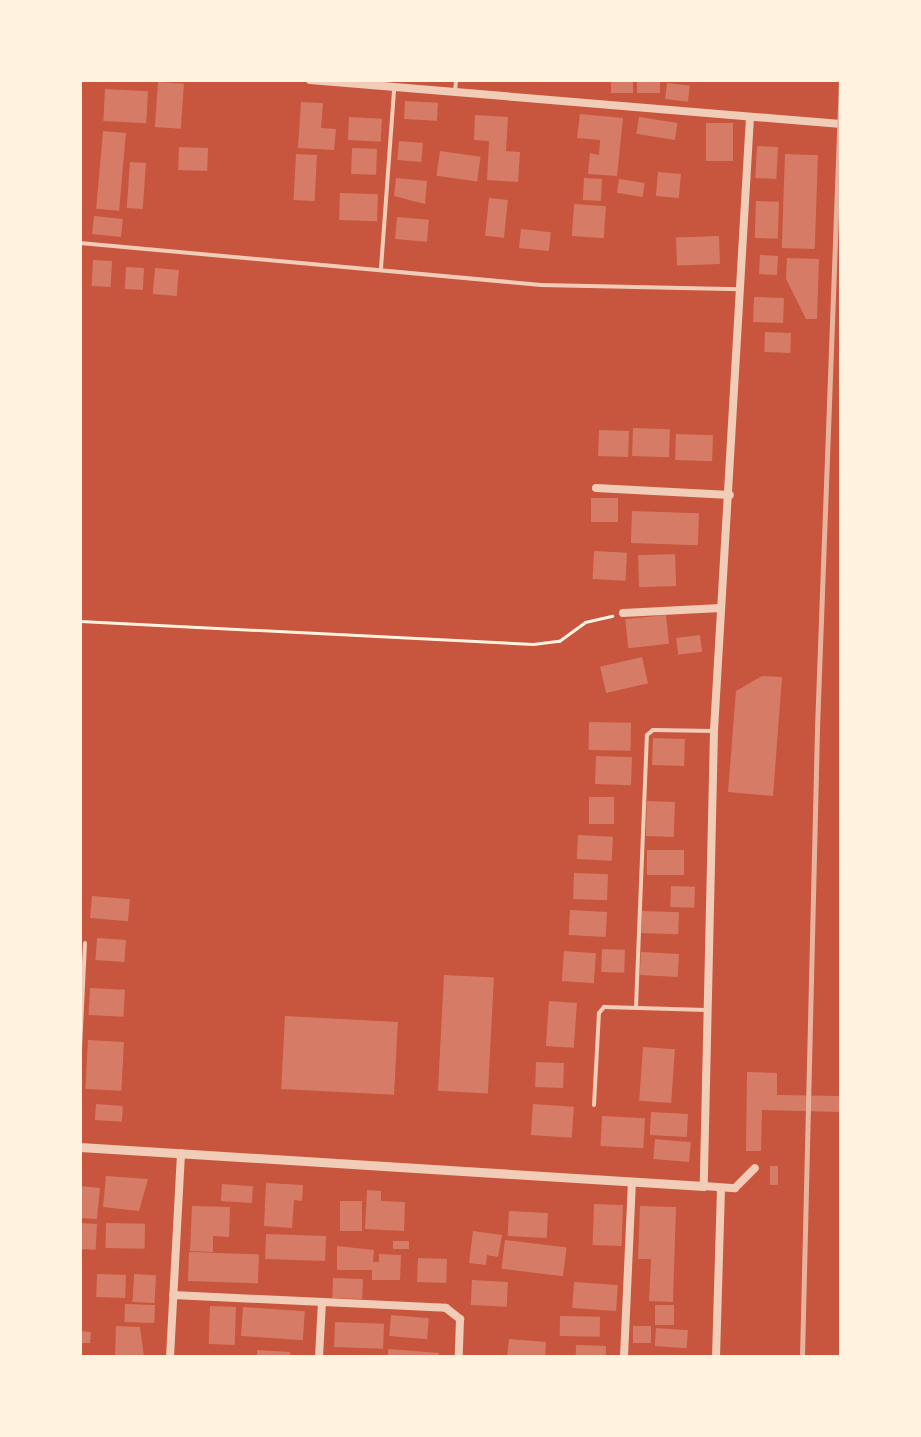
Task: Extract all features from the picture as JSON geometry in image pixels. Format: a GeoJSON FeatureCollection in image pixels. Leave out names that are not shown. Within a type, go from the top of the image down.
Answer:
{"type":"FeatureCollection","features":[{"type":"Feature","properties":{"kind":"street"},"geometry":{"type":"LineString","coordinates":[[310,80],[841,124]]}},
{"type":"Feature","properties":{"kind":"street"},"geometry":{"type":"LineString","coordinates":[[704,1186],[714,731],[750,117]]}},
{"type":"Feature","properties":{"kind":"street"},"geometry":{"type":"LineString","coordinates":[[596,488],[730,495]]}},
{"type":"Feature","properties":{"kind":"street"},"geometry":{"type":"LineString","coordinates":[[623,613],[721,608]]}},
{"type":"Feature","properties":{"kind":"street"},"geometry":{"type":"LineString","coordinates":[[80,1147],[721,1188],[735,1188],[755,1168]]}},
{"type":"Feature","properties":{"kind":"street"},"geometry":{"type":"LineString","coordinates":[[170,1357],[181,1153]]}},
{"type":"Feature","properties":{"kind":"street"},"geometry":{"type":"LineString","coordinates":[[624,1357],[632,1182]]}},
{"type":"Feature","properties":{"kind":"street"},"geometry":{"type":"LineString","coordinates":[[716,1357],[721,1188]]}},
{"type":"Feature","properties":{"kind":"street"},"geometry":{"type":"LineString","coordinates":[[173,1295],[446,1308],[460,1319],[459,1357]]}},
{"type":"Feature","properties":{"kind":"street"},"geometry":{"type":"LineString","coordinates":[[319,1357],[322,1302]]}},
{"type":"Feature","properties":{"kind":"lane"},"geometry":{"type":"LineString","coordinates":[[455,92],[456,80]]}},
{"type":"Feature","properties":{"kind":"lane"},"geometry":{"type":"LineString","coordinates":[[381,268],[394,87]]}},
{"type":"Feature","properties":{"kind":"lane"},"geometry":{"type":"LineString","coordinates":[[80,243],[381,268],[541,285],[740,289]]}},
{"type":"Feature","properties":{"kind":"lane"},"geometry":{"type":"LineString","coordinates":[[636,1007],[647,735],[653,730],[714,731]]}},
{"type":"Feature","properties":{"kind":"lane"},"geometry":{"type":"LineString","coordinates":[[80,1049],[85,943]]}},
{"type":"Feature","properties":{"kind":"lane"},"geometry":{"type":"LineString","coordinates":[[594,1105],[599,1013],[604,1007],[707,1010]]}},
{"type":"Feature","properties":{"kind":"path"},"geometry":{"type":"LineString","coordinates":[[80,621],[533,644],[559,641],[585,622],[623,613]]}},
{"type":"Feature","properties":{"kind":"path"},"geometry":{"type":"LineString","coordinates":[[840,1357],[841,1349]]}},
{"type":"Feature","properties":{"kind":"building"},"geometry":{"type":"Polygon","coordinates":[[[611,80],[633,80],[633,93],[611,93],[611,80]]]}},
{"type":"Feature","properties":{"kind":"building"},"geometry":{"type":"Polygon","coordinates":[[[637,80],[660,80],[660,93],[637,93],[637,80]]]}},
{"type":"Feature","properties":{"kind":"building"},"geometry":{"type":"Polygon","coordinates":[[[158,82],[184,84],[181,129],[155,127],[158,82]]]}},
{"type":"Feature","properties":{"kind":"building"},"geometry":{"type":"Polygon","coordinates":[[[667,83],[690,86],[688,102],[665,99],[667,83]]]}},
{"type":"Feature","properties":{"kind":"building"},"geometry":{"type":"Polygon","coordinates":[[[105,89],[148,91],[146,123],[103,121],[105,89]]]}},
{"type":"Feature","properties":{"kind":"building"},"geometry":{"type":"Polygon","coordinates":[[[405,101],[438,103],[437,121],[404,119],[405,101]]]}},
{"type":"Feature","properties":{"kind":"building"},"geometry":{"type":"Polygon","coordinates":[[[301,102],[323,103],[321,128],[336,129],[334,150],[298,148],[301,102]]]}},
{"type":"Feature","properties":{"kind":"building"},"geometry":{"type":"Polygon","coordinates":[[[580,114],[623,118],[617,176],[588,174],[590,153],[599,155],[600,140],[577,138],[580,114]]]}},
{"type":"Feature","properties":{"kind":"building"},"geometry":{"type":"Polygon","coordinates":[[[475,115],[508,117],[506,151],[520,152],[518,182],[487,180],[489,141],[474,140],[475,115]]]}},
{"type":"Feature","properties":{"kind":"building"},"geometry":{"type":"Polygon","coordinates":[[[349,117],[382,119],[381,142],[348,140],[349,117]]]}},
{"type":"Feature","properties":{"kind":"building"},"geometry":{"type":"Polygon","coordinates":[[[639,117],[678,123],[675,140],[636,134],[639,117]]]}},
{"type":"Feature","properties":{"kind":"building"},"geometry":{"type":"Polygon","coordinates":[[[706,123],[733,123],[733,161],[706,161],[706,123]]]}},
{"type":"Feature","properties":{"kind":"building"},"geometry":{"type":"Polygon","coordinates":[[[103,131],[126,133],[119,211],[96,209],[103,131]]]}},
{"type":"Feature","properties":{"kind":"building"},"geometry":{"type":"Polygon","coordinates":[[[399,141],[423,143],[421,162],[397,160],[399,141]]]}},
{"type":"Feature","properties":{"kind":"building"},"geometry":{"type":"Polygon","coordinates":[[[757,146],[778,147],[776,179],[755,178],[757,146]]]}},
{"type":"Feature","properties":{"kind":"building"},"geometry":{"type":"Polygon","coordinates":[[[179,147],[208,148],[207,171],[178,170],[179,147]]]}},
{"type":"Feature","properties":{"kind":"building"},"geometry":{"type":"Polygon","coordinates":[[[352,148],[377,149],[376,175],[351,174],[352,148]]]}},
{"type":"Feature","properties":{"kind":"building"},"geometry":{"type":"Polygon","coordinates":[[[440,151],[481,157],[477,181],[437,176],[440,151]]]}},
{"type":"Feature","properties":{"kind":"building"},"geometry":{"type":"Polygon","coordinates":[[[296,154],[317,155],[315,201],[294,200],[296,154]]]}},
{"type":"Feature","properties":{"kind":"building"},"geometry":{"type":"Polygon","coordinates":[[[785,154],[818,155],[815,249],[782,248],[785,154]]]}},
{"type":"Feature","properties":{"kind":"building"},"geometry":{"type":"Polygon","coordinates":[[[130,162],[146,163],[143,209],[127,208],[130,162]]]}},
{"type":"Feature","properties":{"kind":"building"},"geometry":{"type":"Polygon","coordinates":[[[658,172],[681,174],[679,198],[656,196],[658,172]]]}},
{"type":"Feature","properties":{"kind":"building"},"geometry":{"type":"Polygon","coordinates":[[[396,178],[427,181],[425,204],[394,196],[396,178]]]}},
{"type":"Feature","properties":{"kind":"building"},"geometry":{"type":"Polygon","coordinates":[[[584,178],[602,179],[601,201],[583,200],[584,178]]]}},
{"type":"Feature","properties":{"kind":"building"},"geometry":{"type":"Polygon","coordinates":[[[619,179],[645,183],[642,197],[617,193],[619,179]]]}},
{"type":"Feature","properties":{"kind":"building"},"geometry":{"type":"Polygon","coordinates":[[[340,193],[378,194],[377,221],[339,220],[340,193]]]}},
{"type":"Feature","properties":{"kind":"building"},"geometry":{"type":"Polygon","coordinates":[[[489,198],[508,200],[504,238],[485,236],[489,198]]]}},
{"type":"Feature","properties":{"kind":"building"},"geometry":{"type":"Polygon","coordinates":[[[756,201],[779,202],[778,239],[755,238],[756,201]]]}},
{"type":"Feature","properties":{"kind":"building"},"geometry":{"type":"Polygon","coordinates":[[[574,204],[606,206],[604,238],[572,236],[574,204]]]}},
{"type":"Feature","properties":{"kind":"building"},"geometry":{"type":"Polygon","coordinates":[[[94,216],[123,219],[121,237],[92,234],[94,216]]]}},
{"type":"Feature","properties":{"kind":"building"},"geometry":{"type":"Polygon","coordinates":[[[397,217],[429,220],[427,242],[395,239],[397,217]]]}},
{"type":"Feature","properties":{"kind":"building"},"geometry":{"type":"Polygon","coordinates":[[[521,229],[551,232],[549,251],[519,248],[521,229]]]}},
{"type":"Feature","properties":{"kind":"building"},"geometry":{"type":"Polygon","coordinates":[[[719,236],[720,264],[677,265],[676,238],[719,236]]]}},
{"type":"Feature","properties":{"kind":"building"},"geometry":{"type":"Polygon","coordinates":[[[760,255],[778,256],[777,275],[759,274],[760,255]]]}},
{"type":"Feature","properties":{"kind":"building"},"geometry":{"type":"Polygon","coordinates":[[[787,258],[819,259],[817,319],[806,319],[786,279],[787,258]]]}},
{"type":"Feature","properties":{"kind":"building"},"geometry":{"type":"Polygon","coordinates":[[[93,260],[112,261],[111,287],[92,286],[93,260]]]}},
{"type":"Feature","properties":{"kind":"building"},"geometry":{"type":"Polygon","coordinates":[[[126,267],[144,268],[143,290],[125,289],[126,267]]]}},
{"type":"Feature","properties":{"kind":"building"},"geometry":{"type":"Polygon","coordinates":[[[155,268],[179,270],[177,296],[153,294],[155,268]]]}},
{"type":"Feature","properties":{"kind":"building"},"geometry":{"type":"Polygon","coordinates":[[[754,297],[784,298],[783,323],[753,322],[754,297]]]}},
{"type":"Feature","properties":{"kind":"building"},"geometry":{"type":"Polygon","coordinates":[[[765,332],[791,333],[790,353],[764,352],[765,332]]]}},
{"type":"Feature","properties":{"kind":"building"},"geometry":{"type":"Polygon","coordinates":[[[633,428],[670,429],[669,457],[632,456],[633,428]]]}},
{"type":"Feature","properties":{"kind":"building"},"geometry":{"type":"Polygon","coordinates":[[[599,430],[629,431],[628,457],[598,456],[599,430]]]}},
{"type":"Feature","properties":{"kind":"building"},"geometry":{"type":"Polygon","coordinates":[[[676,434],[713,435],[712,461],[675,460],[676,434]]]}},
{"type":"Feature","properties":{"kind":"building"},"geometry":{"type":"Polygon","coordinates":[[[591,498],[618,498],[618,522],[591,522],[591,498]]]}},
{"type":"Feature","properties":{"kind":"building"},"geometry":{"type":"Polygon","coordinates":[[[632,511],[699,513],[698,545],[631,543],[632,511]]]}},
{"type":"Feature","properties":{"kind":"building"},"geometry":{"type":"Polygon","coordinates":[[[594,551],[627,553],[625,581],[593,579],[594,551]]]}},
{"type":"Feature","properties":{"kind":"building"},"geometry":{"type":"Polygon","coordinates":[[[675,554],[676,586],[639,587],[638,555],[675,554]]]}},
{"type":"Feature","properties":{"kind":"building"},"geometry":{"type":"Polygon","coordinates":[[[666,615],[669,644],[628,648],[625,619],[666,615]]]}},
{"type":"Feature","properties":{"kind":"building"},"geometry":{"type":"Polygon","coordinates":[[[700,635],[702,652],[678,655],[676,638],[700,635]]]}},
{"type":"Feature","properties":{"kind":"building"},"geometry":{"type":"Polygon","coordinates":[[[642,657],[648,683],[606,693],[600,667],[642,657]]]}},
{"type":"Feature","properties":{"kind":"building"},"geometry":{"type":"Polygon","coordinates":[[[762,676],[782,677],[773,796],[728,792],[736,691],[762,676]]]}},
{"type":"Feature","properties":{"kind":"building"},"geometry":{"type":"Polygon","coordinates":[[[589,722],[631,723],[631,751],[589,750],[589,722]]]}},
{"type":"Feature","properties":{"kind":"building"},"geometry":{"type":"Polygon","coordinates":[[[653,738],[685,739],[684,766],[652,765],[653,738]]]}},
{"type":"Feature","properties":{"kind":"building"},"geometry":{"type":"Polygon","coordinates":[[[596,756],[632,757],[631,785],[595,784],[596,756]]]}},
{"type":"Feature","properties":{"kind":"building"},"geometry":{"type":"Polygon","coordinates":[[[589,797],[614,797],[614,824],[589,824],[589,797]]]}},
{"type":"Feature","properties":{"kind":"building"},"geometry":{"type":"Polygon","coordinates":[[[647,801],[675,802],[674,837],[646,836],[647,801]]]}},
{"type":"Feature","properties":{"kind":"building"},"geometry":{"type":"Polygon","coordinates":[[[578,835],[613,837],[612,861],[577,859],[578,835]]]}},
{"type":"Feature","properties":{"kind":"building"},"geometry":{"type":"Polygon","coordinates":[[[647,850],[684,850],[684,875],[647,875],[647,850]]]}},
{"type":"Feature","properties":{"kind":"building"},"geometry":{"type":"Polygon","coordinates":[[[574,873],[608,874],[607,900],[573,899],[574,873]]]}},
{"type":"Feature","properties":{"kind":"building"},"geometry":{"type":"Polygon","coordinates":[[[671,886],[695,887],[694,908],[670,907],[671,886]]]}},
{"type":"Feature","properties":{"kind":"building"},"geometry":{"type":"Polygon","coordinates":[[[92,896],[130,899],[128,921],[90,918],[92,896]]]}},
{"type":"Feature","properties":{"kind":"building"},"geometry":{"type":"Polygon","coordinates":[[[570,910],[607,912],[606,937],[569,935],[570,910]]]}},
{"type":"Feature","properties":{"kind":"building"},"geometry":{"type":"Polygon","coordinates":[[[642,911],[679,912],[678,934],[641,933],[642,911]]]}},
{"type":"Feature","properties":{"kind":"building"},"geometry":{"type":"Polygon","coordinates":[[[97,938],[126,940],[124,962],[95,960],[97,938]]]}},
{"type":"Feature","properties":{"kind":"building"},"geometry":{"type":"Polygon","coordinates":[[[602,949],[625,950],[624,973],[601,972],[602,949]]]}},
{"type":"Feature","properties":{"kind":"building"},"geometry":{"type":"Polygon","coordinates":[[[564,951],[596,953],[594,983],[562,981],[564,951]]]}},
{"type":"Feature","properties":{"kind":"building"},"geometry":{"type":"Polygon","coordinates":[[[641,952],[679,954],[678,977],[640,975],[641,952]]]}},
{"type":"Feature","properties":{"kind":"building"},"geometry":{"type":"Polygon","coordinates":[[[444,975],[494,978],[488,1093],[438,1091],[444,975]]]}},
{"type":"Feature","properties":{"kind":"building"},"geometry":{"type":"Polygon","coordinates":[[[90,988],[125,990],[124,1017],[89,1015],[90,988]]]}},
{"type":"Feature","properties":{"kind":"building"},"geometry":{"type":"Polygon","coordinates":[[[549,1001],[577,1003],[574,1048],[546,1046],[549,1001]]]}},
{"type":"Feature","properties":{"kind":"building"},"geometry":{"type":"Polygon","coordinates":[[[285,1016],[398,1022],[394,1095],[281,1089],[285,1016]]]}},
{"type":"Feature","properties":{"kind":"building"},"geometry":{"type":"Polygon","coordinates":[[[88,1040],[124,1042],[121,1091],[85,1089],[88,1040]]]}},
{"type":"Feature","properties":{"kind":"building"},"geometry":{"type":"Polygon","coordinates":[[[643,1047],[675,1049],[671,1103],[639,1101],[643,1047]]]}},
{"type":"Feature","properties":{"kind":"building"},"geometry":{"type":"Polygon","coordinates":[[[536,1062],[564,1063],[563,1088],[535,1087],[536,1062]]]}},
{"type":"Feature","properties":{"kind":"building"},"geometry":{"type":"Polygon","coordinates":[[[747,1072],[777,1073],[777,1095],[841,1096],[841,1112],[762,1110],[761,1151],[746,1151],[747,1072]]]}},
{"type":"Feature","properties":{"kind":"building"},"geometry":{"type":"Polygon","coordinates":[[[96,1104],[123,1106],[122,1122],[95,1120],[96,1104]]]}},
{"type":"Feature","properties":{"kind":"building"},"geometry":{"type":"Polygon","coordinates":[[[533,1104],[574,1107],[572,1138],[531,1135],[533,1104]]]}},
{"type":"Feature","properties":{"kind":"building"},"geometry":{"type":"Polygon","coordinates":[[[651,1112],[688,1114],[687,1137],[650,1135],[651,1112]]]}},
{"type":"Feature","properties":{"kind":"building"},"geometry":{"type":"Polygon","coordinates":[[[602,1116],[645,1118],[643,1148],[600,1146],[602,1116]]]}},
{"type":"Feature","properties":{"kind":"building"},"geometry":{"type":"Polygon","coordinates":[[[655,1139],[691,1142],[689,1162],[653,1159],[655,1139]]]}},
{"type":"Feature","properties":{"kind":"building"},"geometry":{"type":"Polygon","coordinates":[[[770,1166],[778,1166],[778,1185],[770,1185],[770,1166]]]}},
{"type":"Feature","properties":{"kind":"building"},"geometry":{"type":"Polygon","coordinates":[[[106,1176],[148,1179],[139,1211],[103,1207],[106,1176]]]}},
{"type":"Feature","properties":{"kind":"building"},"geometry":{"type":"Polygon","coordinates":[[[266,1183],[303,1185],[302,1201],[294,1200],[292,1228],[264,1226],[266,1183]]]}},
{"type":"Feature","properties":{"kind":"building"},"geometry":{"type":"Polygon","coordinates":[[[222,1184],[253,1186],[252,1203],[221,1201],[222,1184]]]}},
{"type":"Feature","properties":{"kind":"building"},"geometry":{"type":"Polygon","coordinates":[[[80,1186],[100,1188],[97,1219],[80,1218],[80,1186]]]}},
{"type":"Feature","properties":{"kind":"building"},"geometry":{"type":"Polygon","coordinates":[[[367,1190],[381,1191],[381,1201],[405,1202],[404,1231],[365,1229],[367,1190]]]}},
{"type":"Feature","properties":{"kind":"building"},"geometry":{"type":"Polygon","coordinates":[[[340,1201],[362,1201],[362,1231],[340,1231],[340,1201]]]}},
{"type":"Feature","properties":{"kind":"building"},"geometry":{"type":"Polygon","coordinates":[[[594,1204],[623,1205],[622,1246],[593,1245],[594,1204]]]}},
{"type":"Feature","properties":{"kind":"building"},"geometry":{"type":"Polygon","coordinates":[[[192,1206],[230,1207],[229,1237],[213,1236],[213,1252],[190,1251],[192,1206]]]}},
{"type":"Feature","properties":{"kind":"building"},"geometry":{"type":"Polygon","coordinates":[[[640,1206],[676,1207],[673,1302],[649,1301],[651,1259],[638,1259],[640,1206]]]}},
{"type":"Feature","properties":{"kind":"building"},"geometry":{"type":"Polygon","coordinates":[[[509,1211],[548,1213],[547,1238],[508,1236],[509,1211]]]}},
{"type":"Feature","properties":{"kind":"building"},"geometry":{"type":"Polygon","coordinates":[[[80,1223],[97,1224],[96,1250],[80,1249],[80,1223]]]}},
{"type":"Feature","properties":{"kind":"building"},"geometry":{"type":"Polygon","coordinates":[[[106,1223],[145,1224],[145,1249],[106,1248],[106,1223]]]}},
{"type":"Feature","properties":{"kind":"building"},"geometry":{"type":"Polygon","coordinates":[[[473,1231],[502,1235],[498,1257],[487,1255],[486,1265],[469,1263],[473,1231]]]}},
{"type":"Feature","properties":{"kind":"building"},"geometry":{"type":"Polygon","coordinates":[[[266,1234],[326,1236],[325,1261],[265,1259],[266,1234]]]}},
{"type":"Feature","properties":{"kind":"building"},"geometry":{"type":"Polygon","coordinates":[[[505,1240],[567,1248],[563,1276],[501,1269],[505,1240]]]}},
{"type":"Feature","properties":{"kind":"building"},"geometry":{"type":"Polygon","coordinates":[[[393,1241],[409,1241],[409,1249],[393,1249],[393,1241]]]}},
{"type":"Feature","properties":{"kind":"building"},"geometry":{"type":"Polygon","coordinates":[[[337,1246],[374,1250],[373,1262],[379,1262],[379,1254],[401,1255],[400,1280],[372,1280],[372,1270],[337,1270],[337,1246]]]}},
{"type":"Feature","properties":{"kind":"building"},"geometry":{"type":"Polygon","coordinates":[[[189,1252],[259,1254],[258,1283],[188,1281],[189,1252]]]}},
{"type":"Feature","properties":{"kind":"building"},"geometry":{"type":"Polygon","coordinates":[[[418,1258],[447,1259],[446,1283],[417,1282],[418,1258]]]}},
{"type":"Feature","properties":{"kind":"building"},"geometry":{"type":"Polygon","coordinates":[[[97,1274],[126,1275],[125,1298],[96,1297],[97,1274]]]}},
{"type":"Feature","properties":{"kind":"building"},"geometry":{"type":"Polygon","coordinates":[[[134,1274],[156,1275],[155,1303],[133,1302],[134,1274]]]}},
{"type":"Feature","properties":{"kind":"building"},"geometry":{"type":"Polygon","coordinates":[[[333,1278],[363,1279],[362,1299],[332,1298],[333,1278]]]}},
{"type":"Feature","properties":{"kind":"building"},"geometry":{"type":"Polygon","coordinates":[[[472,1280],[508,1282],[507,1307],[471,1305],[472,1280]]]}},
{"type":"Feature","properties":{"kind":"building"},"geometry":{"type":"Polygon","coordinates":[[[574,1282],[618,1285],[616,1311],[572,1308],[574,1282]]]}},
{"type":"Feature","properties":{"kind":"building"},"geometry":{"type":"Polygon","coordinates":[[[125,1304],[155,1305],[154,1323],[124,1322],[125,1304]]]}},
{"type":"Feature","properties":{"kind":"building"},"geometry":{"type":"Polygon","coordinates":[[[655,1305],[674,1305],[674,1325],[655,1325],[655,1305]]]}},
{"type":"Feature","properties":{"kind":"building"},"geometry":{"type":"Polygon","coordinates":[[[210,1306],[236,1307],[235,1345],[209,1344],[210,1306]]]}},
{"type":"Feature","properties":{"kind":"building"},"geometry":{"type":"Polygon","coordinates":[[[243,1307],[305,1311],[303,1340],[241,1336],[243,1307]]]}},
{"type":"Feature","properties":{"kind":"building"},"geometry":{"type":"Polygon","coordinates":[[[391,1315],[429,1318],[427,1339],[389,1336],[391,1315]]]}},
{"type":"Feature","properties":{"kind":"building"},"geometry":{"type":"Polygon","coordinates":[[[560,1316],[600,1317],[600,1337],[560,1336],[560,1316]]]}},
{"type":"Feature","properties":{"kind":"building"},"geometry":{"type":"Polygon","coordinates":[[[335,1322],[384,1324],[383,1349],[334,1347],[335,1322]]]}},
{"type":"Feature","properties":{"kind":"building"},"geometry":{"type":"Polygon","coordinates":[[[116,1326],[140,1327],[144,1357],[115,1357],[116,1326]]]}},
{"type":"Feature","properties":{"kind":"building"},"geometry":{"type":"Polygon","coordinates":[[[633,1326],[651,1326],[651,1343],[633,1343],[633,1326]]]}},
{"type":"Feature","properties":{"kind":"building"},"geometry":{"type":"Polygon","coordinates":[[[656,1328],[688,1330],[687,1348],[655,1346],[656,1328]]]}},
{"type":"Feature","properties":{"kind":"building"},"geometry":{"type":"Polygon","coordinates":[[[80,1331],[91,1332],[90,1343],[80,1343],[80,1331]]]}},
{"type":"Feature","properties":{"kind":"building"},"geometry":{"type":"Polygon","coordinates":[[[509,1339],[546,1342],[545,1357],[507,1357],[509,1339]]]}},
{"type":"Feature","properties":{"kind":"building"},"geometry":{"type":"Polygon","coordinates":[[[576,1345],[606,1346],[606,1357],[576,1357],[576,1345]]]}},
{"type":"Feature","properties":{"kind":"building"},"geometry":{"type":"Polygon","coordinates":[[[388,1349],[439,1353],[438,1357],[388,1357],[388,1349]]]}},
{"type":"Feature","properties":{"kind":"building"},"geometry":{"type":"Polygon","coordinates":[[[257,1350],[290,1352],[290,1357],[257,1357],[257,1350]]]}},
{"type":"Feature","properties":{"kind":"railway"},"geometry":{"type":"LineString","coordinates":[[802,1357],[817,728],[841,80]]}}]}
